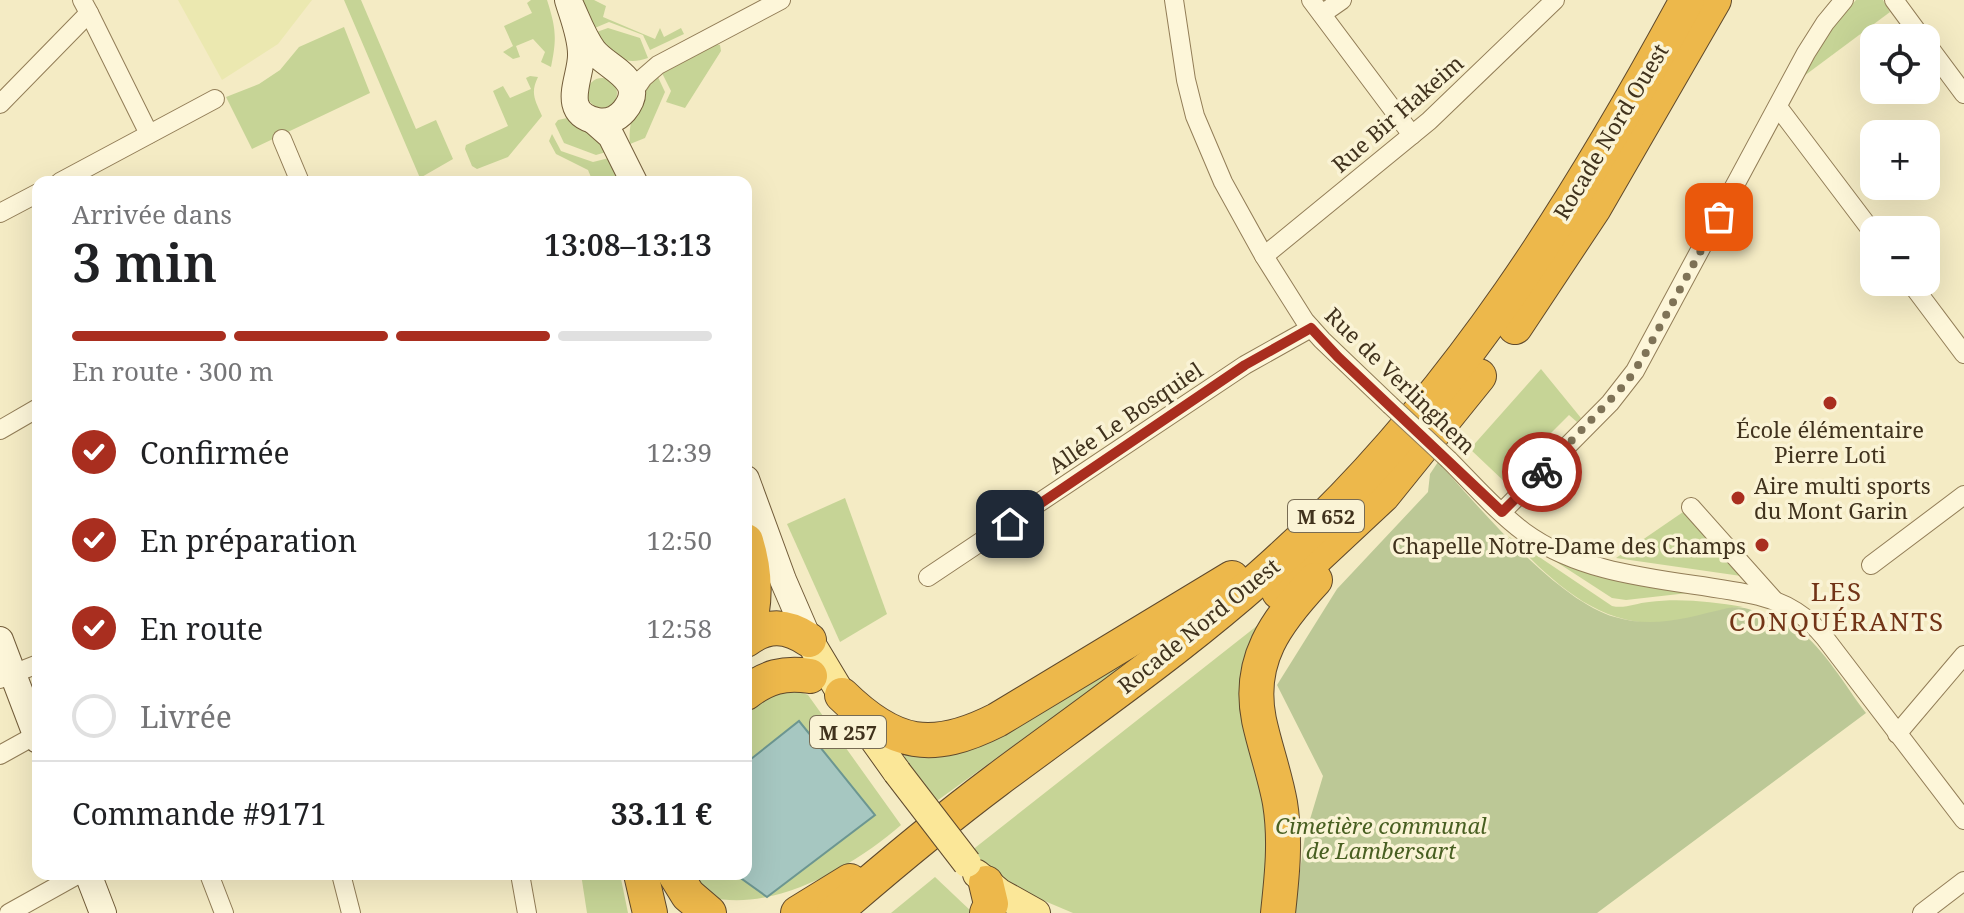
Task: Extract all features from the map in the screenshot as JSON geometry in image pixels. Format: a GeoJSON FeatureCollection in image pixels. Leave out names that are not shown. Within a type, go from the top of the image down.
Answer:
{"type":"FeatureCollection","features":[{"type":"Feature","properties":{"kind":"highway","name":"Rocade Nord Ouest"},"geometry":{"type":"LineString","coordinates":[[834,913],[951,816],[1220,612],[1288,552],[1366,494],[1401,437],[1518,282],[1591,168],[1687,0]]}},
{"type":"Feature","properties":{"kind":"highway","name":"Rocade Nord Ouest"},"geometry":{"type":"LineString","coordinates":[[869,913],[972,829],[1213,647],[1302,572],[1366,494],[1469,389],[1552,274],[1635,140],[1714,0]]}},
{"type":"Feature","properties":{"kind":"highway"},"geometry":{"type":"LineString","coordinates":[[842,695],[874,724],[900,737],[932,740],[969,733],[997,720],[1222,585],[1366,494]]}},
{"type":"Feature","properties":{"kind":"highway"},"geometry":{"type":"LineString","coordinates":[[1278,913],[1282,828],[1279,800],[1258,716],[1256,691],[1259,665],[1280,622],[1347,545],[1366,494]]}},
{"type":"Feature","properties":{"kind":"highway"},"geometry":{"type":"LineString","coordinates":[[752,570],[752,608]]}},
{"type":"Feature","properties":{"kind":"highway"},"geometry":{"type":"LineString","coordinates":[[752,635],[764,630],[797,634]]}},
{"type":"Feature","properties":{"kind":"highway"},"geometry":{"type":"LineString","coordinates":[[752,688],[778,675],[810,676]]}},
{"type":"Feature","properties":{"kind":"highway"},"geometry":{"type":"LineString","coordinates":[[798,913],[951,816]]}},
{"type":"Feature","properties":{"kind":"highway"},"geometry":{"type":"LineString","coordinates":[[642,880],[650,913]]}},
{"type":"Feature","properties":{"kind":"highway"},"geometry":{"type":"LineString","coordinates":[[679,880],[688,895],[709,913]]}},
{"type":"Feature","properties":{"kind":"main road"},"geometry":{"type":"LineString","coordinates":[[568,0],[593,50],[627,79],[628,104],[623,134],[633,176]]}},
{"type":"Feature","properties":{"kind":"main road"},"geometry":{"type":"LineString","coordinates":[[568,0],[581,50],[573,93],[577,106],[582,114],[611,136],[631,176]]}},
{"type":"Feature","properties":{"kind":"main road"},"geometry":{"type":"LineString","coordinates":[[576,80],[590,67],[612,66]]}},
{"type":"Feature","properties":{"kind":"main road"},"geometry":{"type":"LineString","coordinates":[[594,121],[609,121],[628,104]]}},
{"type":"Feature","properties":{"kind":"main road","name":"M 257"},"geometry":{"type":"LineString","coordinates":[[752,495],[783,580],[810,676],[980,892]]}},
{"type":"Feature","properties":{"kind":"main road","name":"M 257"},"geometry":{"type":"LineString","coordinates":[[752,533],[797,634],[842,695],[893,780]]}},
{"type":"Feature","properties":{"kind":"main road"},"geometry":{"type":"LineString","coordinates":[[0,640],[6,677],[32,727]]}},
{"type":"Feature","properties":{"kind":"main road"},"geometry":{"type":"LineString","coordinates":[[90,880],[103,913]]}},
{"type":"Feature","properties":{"kind":"main road"},"geometry":{"type":"LineString","coordinates":[[980,892],[1010,900],[1036,913]]}},
{"type":"Feature","properties":{"kind":"street"},"geometry":{"type":"LineString","coordinates":[[612,66],[640,67],[672,56],[781,0]]}},
{"type":"Feature","properties":{"kind":"street","name":"Rue de Verlinghem"},"geometry":{"type":"LineString","coordinates":[[1174,0],[1186,80],[1195,116],[1223,182],[1264,256],[1311,328],[1531,537],[1589,563],[1613,570],[1773,599],[1796,610],[1814,625],[1964,820]]}},
{"type":"Feature","properties":{"kind":"street"},"geometry":{"type":"LineString","coordinates":[[1342,0],[1317,7],[1412,135]]}},
{"type":"Feature","properties":{"kind":"street","name":"Rue Bir Hakeim"},"geometry":{"type":"LineString","coordinates":[[1264,256],[1412,135],[1555,0]]}},
{"type":"Feature","properties":{"kind":"street"},"geometry":{"type":"LineString","coordinates":[[1502,512],[1627,382],[1644,356],[1815,38],[1844,0]]}},
{"type":"Feature","properties":{"kind":"street"},"geometry":{"type":"LineString","coordinates":[[1894,0],[1912,24]]}},
{"type":"Feature","properties":{"kind":"street"},"geometry":{"type":"LineString","coordinates":[[0,104],[85,6],[149,134]]}},
{"type":"Feature","properties":{"kind":"street"},"geometry":{"type":"LineString","coordinates":[[628,104],[643,78],[672,56]]}},
{"type":"Feature","properties":{"kind":"street"},"geometry":{"type":"LineString","coordinates":[[1940,62],[1964,94]]}},
{"type":"Feature","properties":{"kind":"street"},"geometry":{"type":"LineString","coordinates":[[71,176],[215,99]]}},
{"type":"Feature","properties":{"kind":"street"},"geometry":{"type":"LineString","coordinates":[[1778,107],[1860,216]]}},
{"type":"Feature","properties":{"kind":"street"},"geometry":{"type":"LineString","coordinates":[[282,139],[297,176]]}},
{"type":"Feature","properties":{"kind":"street"},"geometry":{"type":"LineString","coordinates":[[0,213],[32,196]]}},
{"type":"Feature","properties":{"kind":"street"},"geometry":{"type":"LineString","coordinates":[[1920,296],[1964,354]]}},
{"type":"Feature","properties":{"kind":"street","name":"Allée Le Bosquiel"},"geometry":{"type":"LineString","coordinates":[[928,577],[1245,365],[1311,328]]}},
{"type":"Feature","properties":{"kind":"street"},"geometry":{"type":"LineString","coordinates":[[0,430],[32,411]]}},
{"type":"Feature","properties":{"kind":"street"},"geometry":{"type":"LineString","coordinates":[[1871,565],[1964,495]]}},
{"type":"Feature","properties":{"kind":"street"},"geometry":{"type":"LineString","coordinates":[[1691,507],[1773,599]]}},
{"type":"Feature","properties":{"kind":"street"},"geometry":{"type":"LineString","coordinates":[[1897,734],[1964,655]]}},
{"type":"Feature","properties":{"kind":"street"},"geometry":{"type":"LineString","coordinates":[[6,677],[32,666]]}},
{"type":"Feature","properties":{"kind":"street"},"geometry":{"type":"LineString","coordinates":[[0,755],[32,739]]}},
{"type":"Feature","properties":{"kind":"street"},"geometry":{"type":"LineString","coordinates":[[9,913],[68,880]]}},
{"type":"Feature","properties":{"kind":"street"},"geometry":{"type":"LineString","coordinates":[[211,880],[224,913]]}},
{"type":"Feature","properties":{"kind":"street"},"geometry":{"type":"LineString","coordinates":[[343,880],[351,913]]}},
{"type":"Feature","properties":{"kind":"street"},"geometry":{"type":"LineString","coordinates":[[521,880],[527,913]]}},
{"type":"Feature","properties":{"kind":"street"},"geometry":{"type":"LineString","coordinates":[[1922,913],[1964,881]]}},
{"type":"Feature","properties":{"kind":"shaded area"},"geometry":{"type":"Polygon","coordinates":[[[178,0],[312,0],[278,44],[222,80],[178,0]]]}},
{"type":"Feature","properties":{"kind":"green space"},"geometry":{"type":"Polygon","coordinates":[[[344,0],[361,0],[416,129],[436,120],[453,159],[419,176],[344,0]]]}},
{"type":"Feature","properties":{"kind":"green space"},"geometry":{"type":"Polygon","coordinates":[[[547,0],[550,10],[555,33],[551,67],[541,62],[545,52],[533,39],[516,46],[520,57],[513,59],[503,52],[513,46],[504,26],[532,13],[527,3],[547,0]]]}},
{"type":"Feature","properties":{"kind":"green space"},"geometry":{"type":"Polygon","coordinates":[[[580,0],[594,0],[606,6],[603,17],[655,39],[660,28],[664,37],[681,28],[684,34],[650,50],[643,35],[609,22],[590,30],[580,0]]]}},
{"type":"Feature","properties":{"kind":"green space"},"geometry":{"type":"Polygon","coordinates":[[[1856,0],[1883,0],[1890,12],[1874,24],[1860,24],[1860,34],[1804,76],[1832,27],[1856,0]]]}},
{"type":"Feature","properties":{"kind":"green space"},"geometry":{"type":"Polygon","coordinates":[[[344,27],[370,93],[252,149],[226,97],[259,84],[280,70],[299,47],[344,27]]]}},
{"type":"Feature","properties":{"kind":"green space"},"geometry":{"type":"Polygon","coordinates":[[[608,28],[640,38],[648,58],[638,61],[623,59],[610,52],[591,34],[608,28]]]}},
{"type":"Feature","properties":{"kind":"green space"},"geometry":{"type":"Polygon","coordinates":[[[715,44],[720,45],[721,51],[685,108],[666,102],[671,91],[662,73],[715,44]]]}},
{"type":"Feature","properties":{"kind":"green space"},"geometry":{"type":"Polygon","coordinates":[[[657,75],[665,92],[645,138],[630,144],[630,126],[636,106],[657,75]]]}},
{"type":"Feature","properties":{"kind":"green space"},"geometry":{"type":"Polygon","coordinates":[[[538,77],[534,92],[542,116],[508,157],[477,169],[472,166],[466,145],[508,126],[493,91],[503,86],[510,98],[531,89],[526,78],[538,77]]]}},
{"type":"Feature","properties":{"kind":"green space"},"geometry":{"type":"Polygon","coordinates":[[[602,78],[613,82],[617,93],[613,104],[602,108],[591,104],[587,93],[591,82],[602,78]]]}},
{"type":"Feature","properties":{"kind":"green space"},"geometry":{"type":"Polygon","coordinates":[[[572,117],[613,150],[596,155],[564,143],[555,124],[558,120],[572,117]]]}},
{"type":"Feature","properties":{"kind":"green space"},"geometry":{"type":"Polygon","coordinates":[[[552,134],[561,151],[593,162],[609,158],[616,176],[590,176],[588,170],[556,154],[549,141],[552,134]]]}},
{"type":"Feature","properties":{"kind":"green space"},"geometry":{"type":"Polygon","coordinates":[[[1541,369],[1581,418],[1577,422],[1569,415],[1528,456],[1535,464],[1516,483],[1508,485],[1470,449],[1541,369]]]}},
{"type":"Feature","properties":{"kind":"green space","name":"Cimetière communal de Lambersart"},"geometry":{"type":"Polygon","coordinates":[[[1438,462],[1544,573],[1592,607],[1615,617],[1658,622],[1734,607],[1790,625],[1826,657],[1866,713],[1597,913],[1294,913],[1305,836],[1323,776],[1277,685],[1337,589],[1428,492],[1430,474],[1438,462]]]}},
{"type":"Feature","properties":{"kind":"green space"},"geometry":{"type":"Polygon","coordinates":[[[845,498],[887,614],[840,642],[787,524],[845,498]]]}},
{"type":"Feature","properties":{"kind":"green space"},"geometry":{"type":"Polygon","coordinates":[[[1686,510],[1748,577],[1616,558],[1686,510]]]}},
{"type":"Feature","properties":{"kind":"green space"},"geometry":{"type":"Polygon","coordinates":[[[1508,536],[1612,606],[1673,600],[1743,607],[1670,622],[1621,618],[1600,610],[1561,586],[1508,536]]]}},
{"type":"Feature","properties":{"kind":"green space"},"geometry":{"type":"Polygon","coordinates":[[[1555,559],[1604,576],[1688,593],[1626,600],[1612,598],[1555,559]]]}},
{"type":"Feature","properties":{"kind":"green space"},"geometry":{"type":"Polygon","coordinates":[[[1229,590],[934,803],[906,768],[904,748],[943,756],[970,749],[1229,590]]]}},
{"type":"Feature","properties":{"kind":"green space"},"geometry":{"type":"Polygon","coordinates":[[[1286,603],[1267,628],[1273,806],[1268,913],[1073,913],[1028,894],[987,867],[971,851],[1286,603]]]}},
{"type":"Feature","properties":{"kind":"green space"},"geometry":{"type":"Polygon","coordinates":[[[787,687],[808,695],[901,825],[837,870],[767,897],[800,722],[752,758],[752,706],[787,687]]]}},
{"type":"Feature","properties":{"kind":"green space"},"geometry":{"type":"Polygon","coordinates":[[[935,877],[973,913],[891,913],[935,877]]]}},
{"type":"Feature","properties":{"kind":"green space"},"geometry":{"type":"Polygon","coordinates":[[[582,880],[621,880],[628,913],[587,913],[582,880]]]}},
{"type":"Feature","properties":{"kind":"green space"},"geometry":{"type":"Polygon","coordinates":[[[692,880],[743,880],[767,897],[734,900],[709,897],[692,880]]]}},
{"type":"Feature","properties":{"kind":"water"},"geometry":{"type":"Polygon","coordinates":[[[799,721],[875,815],[767,897],[743,880],[752,880],[752,758],[799,721]]]}},
{"type":"Feature","properties":{"kind":"way so far"},"geometry":{"type":"LineString","coordinates":[[1542,472],[1627,382],[1719,217]]}},
{"type":"Feature","properties":{"kind":"place","name":"École élémentaire Pierre Loti"},"geometry":{"type":"Point","coordinates":[1830,403]}},
{"type":"Feature","properties":{"kind":"place","name":"Aire multi sports du Mont Garin"},"geometry":{"type":"Point","coordinates":[1738,498]}},
{"type":"Feature","properties":{"kind":"place","name":"Chapelle Notre-Dame des Champs"},"geometry":{"type":"Point","coordinates":[1762,545]}},
{"type":"Feature","properties":{"kind":"district","name":"LES CONQUÉRANTS"},"geometry":{"type":"Point","coordinates":[1837,606]}},
{"type":"Feature","properties":{"kind":"route"},"geometry":{"type":"LineString","coordinates":[[1010,524],[1245,365],[1311,328],[1502,512],[1542,472]]}}]}
